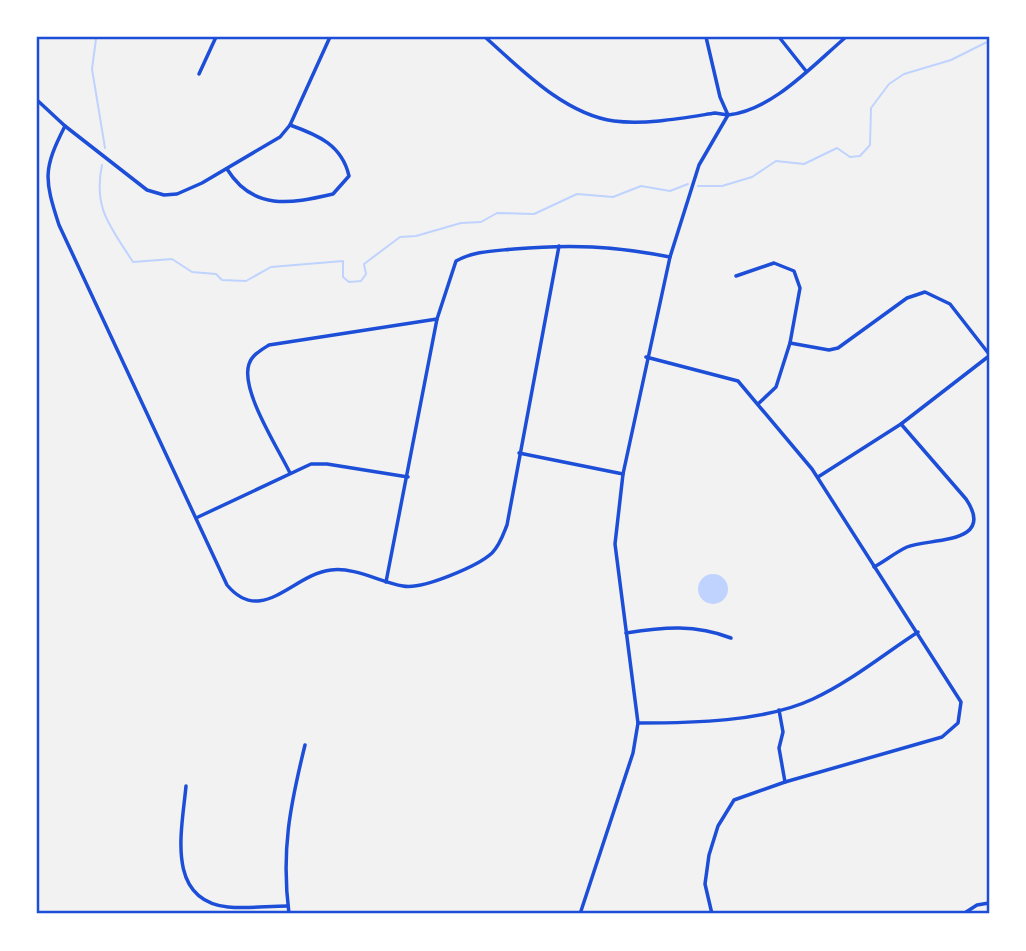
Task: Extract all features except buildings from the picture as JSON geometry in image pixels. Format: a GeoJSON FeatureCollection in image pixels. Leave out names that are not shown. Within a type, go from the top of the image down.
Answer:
{"type":"FeatureCollection","features":[{"type":"Feature","properties":{"kind":"street"},"geometry":{"type":"LineString","coordinates":[[199,74],[216,37]]}},
{"type":"Feature","properties":{"kind":"street"},"geometry":{"type":"LineString","coordinates":[[37,100],[65,126],[147,190],[164,195],[177,194],[269,146],[290,125],[330,37]]}},
{"type":"Feature","properties":{"kind":"street"},"geometry":{"type":"LineString","coordinates":[[485,37],[558,96],[603,119],[636,122],[715,113],[729,116],[766,101],[846,37]]}},
{"type":"Feature","properties":{"kind":"street"},"geometry":{"type":"LineString","coordinates":[[706,37],[720,97],[729,116]]}},
{"type":"Feature","properties":{"kind":"street"},"geometry":{"type":"LineString","coordinates":[[779,37],[806,71]]}},
{"type":"Feature","properties":{"kind":"street"},"geometry":{"type":"LineString","coordinates":[[580,914],[627,772],[638,723],[615,544],[623,474],[646,357],[670,257],[699,165],[729,116]]}},
{"type":"Feature","properties":{"kind":"street"},"geometry":{"type":"LineString","coordinates":[[227,169],[237,184],[259,199],[276,202],[333,194],[349,176],[346,163],[322,136],[290,125]]}},
{"type":"Feature","properties":{"kind":"street"},"geometry":{"type":"LineString","coordinates":[[65,126],[47,162],[48,191],[59,225],[227,585],[245,601],[258,603],[327,570],[340,569],[406,587],[420,586],[481,562],[500,543],[507,525],[559,246]]}},
{"type":"Feature","properties":{"kind":"street"},"geometry":{"type":"LineString","coordinates":[[386,582],[437,319],[450,271],[456,261],[467,255],[559,246],[621,247],[670,257]]}},
{"type":"Feature","properties":{"kind":"street"},"geometry":{"type":"LineString","coordinates":[[736,276],[775,263],[794,271],[800,288],[790,343],[776,387],[758,404]]}},
{"type":"Feature","properties":{"kind":"street"},"geometry":{"type":"LineString","coordinates":[[790,343],[829,350],[838,348],[907,298],[925,292],[950,304],[989,355],[901,424],[818,477]]}},
{"type":"Feature","properties":{"kind":"street"},"geometry":{"type":"LineString","coordinates":[[290,473],[249,389],[249,362],[256,353],[269,345],[437,319]]}},
{"type":"Feature","properties":{"kind":"street"},"geometry":{"type":"LineString","coordinates":[[646,357],[731,376],[758,404],[818,477],[961,702],[958,723],[942,737],[785,782],[734,800],[725,812],[709,855],[705,884],[712,914]]}},
{"type":"Feature","properties":{"kind":"street"},"geometry":{"type":"LineString","coordinates":[[874,568],[908,547],[959,539],[969,531],[973,519],[972,509],[966,499],[901,424]]}},
{"type":"Feature","properties":{"kind":"street"},"geometry":{"type":"LineString","coordinates":[[519,453],[623,474]]}},
{"type":"Feature","properties":{"kind":"street"},"geometry":{"type":"LineString","coordinates":[[196,517],[311,464],[327,464],[408,477]]}},
{"type":"Feature","properties":{"kind":"street"},"geometry":{"type":"LineString","coordinates":[[626,633],[664,626],[692,626],[731,638]]}},
{"type":"Feature","properties":{"kind":"street"},"geometry":{"type":"LineString","coordinates":[[638,723],[703,723],[779,710],[813,699],[918,632]]}},
{"type":"Feature","properties":{"kind":"street"},"geometry":{"type":"LineString","coordinates":[[779,710],[783,732],[779,748],[785,782]]}},
{"type":"Feature","properties":{"kind":"street"},"geometry":{"type":"LineString","coordinates":[[289,914],[287,820],[305,745]]}},
{"type":"Feature","properties":{"kind":"street"},"geometry":{"type":"LineString","coordinates":[[186,786],[180,857],[189,886],[200,897],[227,907],[288,906]]}},
{"type":"Feature","properties":{"kind":"street"},"geometry":{"type":"LineString","coordinates":[[963,914],[977,905],[989,903]]}},
{"type":"Feature","properties":{"kind":"water"},"geometry":{"type":"Polygon","coordinates":[[[713,574],[724,578],[728,589],[724,600],[713,604],[702,600],[698,589],[702,578],[713,574]]]}},
{"type":"Feature","properties":{"kind":"waterway"},"geometry":{"type":"LineString","coordinates":[[94,37],[96,39],[92,69],[105,148]]}},
{"type":"Feature","properties":{"kind":"waterway"},"geometry":{"type":"LineString","coordinates":[[698,186],[722,186],[752,177],[776,161],[804,164],[837,148],[850,157],[860,156],[870,145],[871,108],[889,84],[904,74],[951,60],[989,41]]}},
{"type":"Feature","properties":{"kind":"waterway"},"geometry":{"type":"LineString","coordinates":[[102,165],[102,205],[111,227],[133,262],[172,259],[192,272],[216,274],[222,280],[246,281],[271,267],[343,261],[343,277],[349,282],[361,281],[366,274],[364,264],[400,237],[416,236],[461,223],[481,222],[497,213],[534,214],[577,194],[613,197],[641,186],[670,191],[688,184]]}}]}
